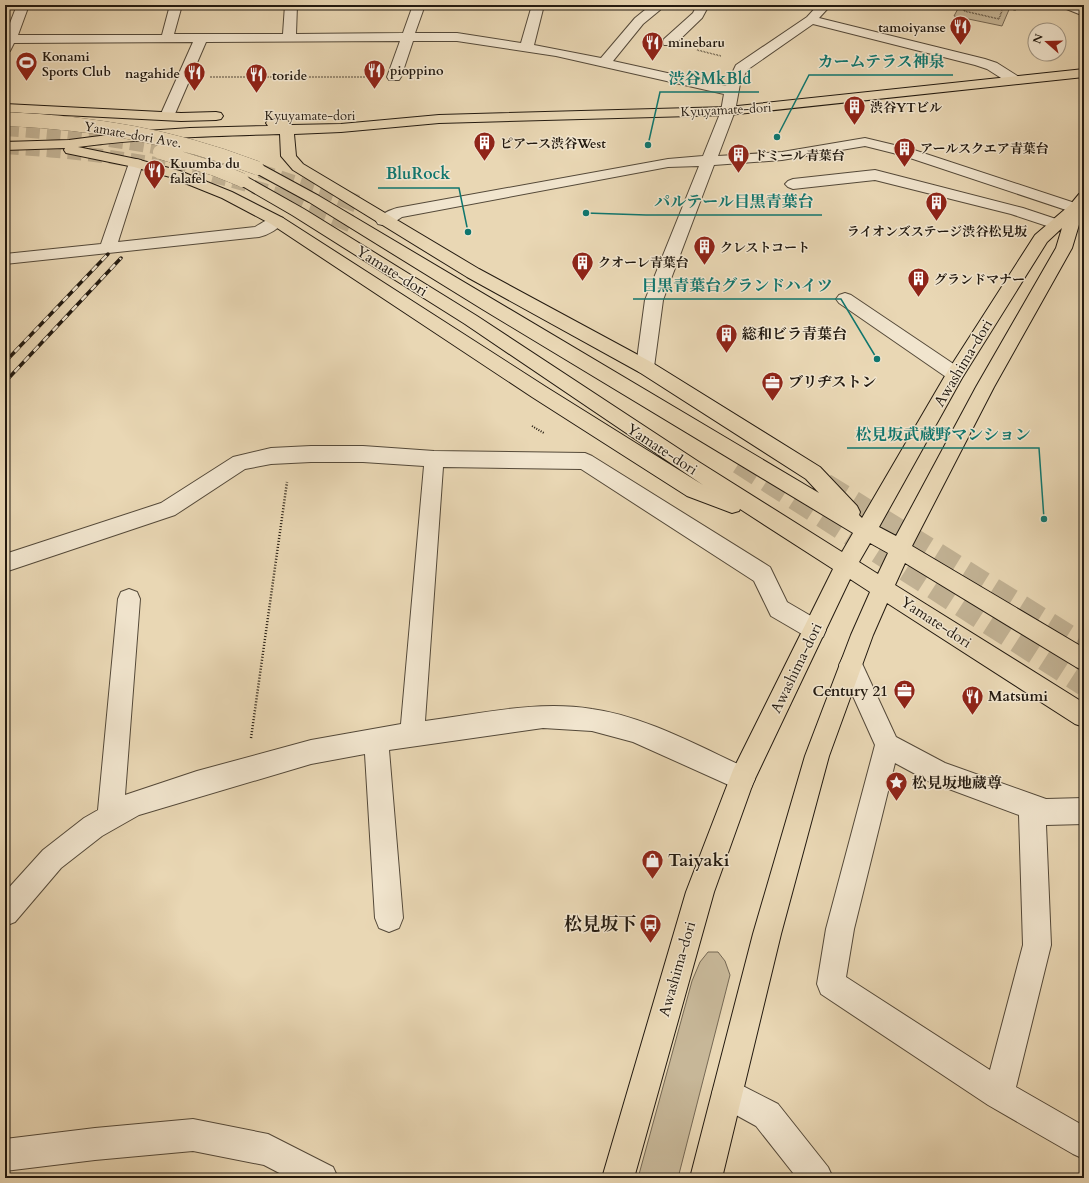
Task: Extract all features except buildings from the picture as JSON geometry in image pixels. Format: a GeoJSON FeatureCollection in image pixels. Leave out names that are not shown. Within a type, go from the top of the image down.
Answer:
{"type":"FeatureCollection","features":[{"type":"Feature","properties":{"kind":"main road","name":"Kyuyamate-dori"},"geometry":{"type":"LineString","coordinates":[[260,115],[288,122],[341,128],[439,119],[728,111],[1084,73]]}},
{"type":"Feature","properties":{"kind":"main road"},"geometry":{"type":"LineString","coordinates":[[5,108],[174,117],[229,116]]}},
{"type":"Feature","properties":{"kind":"main road","name":"Kyuyamate-dori"},"geometry":{"type":"LineString","coordinates":[[344,115],[439,119]]}},
{"type":"Feature","properties":{"kind":"main road"},"geometry":{"type":"LineString","coordinates":[[174,117],[194,124],[275,122],[283,124],[288,122]]}},
{"type":"Feature","properties":{"kind":"main road","name":"Yamate-dori Ave."},"geometry":{"type":"LineString","coordinates":[[5,120],[74,124],[140,133],[201,148],[257,168]]}},
{"type":"Feature","properties":{"kind":"main road"},"geometry":{"type":"LineString","coordinates":[[5,146],[69,144],[288,122]]}},
{"type":"Feature","properties":{"kind":"main road"},"geometry":{"type":"LineString","coordinates":[[288,122],[286,150],[291,162],[384,221],[474,274],[645,367],[813,473],[866,529]]}},
{"type":"Feature","properties":{"kind":"main road","name":"Yamate-dori Ave."},"geometry":{"type":"LineString","coordinates":[[5,132],[63,135],[128,145],[186,160],[242,180]]}},
{"type":"Feature","properties":{"kind":"main road"},"geometry":{"type":"LineString","coordinates":[[69,144],[68,150],[136,163],[193,180],[233,198],[277,221],[532,388],[694,490],[774,521]]}},
{"type":"Feature","properties":{"kind":"main road","name":"Yamate-dori"},"geometry":{"type":"LineString","coordinates":[[257,168],[314,198],[521,325],[900,549],[1084,660]]}},
{"type":"Feature","properties":{"kind":"main road","name":"Yamate-dori"},"geometry":{"type":"LineString","coordinates":[[242,180],[298,212],[471,320],[617,419],[774,521],[882,587],[1084,716]]}},
{"type":"Feature","properties":{"kind":"main road","name":"Awashima-dori"},"geometry":{"type":"LineString","coordinates":[[618,1178],[700,892],[742,779],[846,565],[955,374],[1041,238],[1056,224],[1081,205]]}},
{"type":"Feature","properties":{"kind":"main road","name":"Awashima-dori"},"geometry":{"type":"LineString","coordinates":[[706,1178],[767,934],[817,756],[851,665],[882,587],[900,549],[985,387],[1064,248],[1081,205]]}},
{"type":"Feature","properties":{"kind":"street"},"geometry":{"type":"LineString","coordinates":[[23,5],[8,43],[167,38],[457,37],[527,46],[732,91]]}},
{"type":"Feature","properties":{"kind":"street"},"geometry":{"type":"LineString","coordinates":[[167,38],[176,5]]}},
{"type":"Feature","properties":{"kind":"street"},"geometry":{"type":"LineString","coordinates":[[289,38],[291,5]]}},
{"type":"Feature","properties":{"kind":"street"},"geometry":{"type":"LineString","coordinates":[[394,77],[419,5]]}},
{"type":"Feature","properties":{"kind":"street"},"geometry":{"type":"LineString","coordinates":[[527,46],[538,5]]}},
{"type":"Feature","properties":{"kind":"street"},"geometry":{"type":"LineString","coordinates":[[669,42],[698,15],[703,5]]}},
{"type":"Feature","properties":{"kind":"street"},"geometry":{"type":"LineString","coordinates":[[645,367],[654,300],[728,111],[738,72],[746,63],[811,20],[825,5]]}},
{"type":"Feature","properties":{"kind":"street"},"geometry":{"type":"LineString","coordinates":[[1068,5],[1084,12]]}},
{"type":"Feature","properties":{"kind":"street"},"geometry":{"type":"LineString","coordinates":[[604,62],[640,21],[656,6]]}},
{"type":"Feature","properties":{"kind":"street"},"geometry":{"type":"LineString","coordinates":[[811,20],[980,62],[992,66],[1014,80]]}},
{"type":"Feature","properties":{"kind":"street"},"geometry":{"type":"LineString","coordinates":[[174,117],[184,77],[201,38]]}},
{"type":"Feature","properties":{"kind":"street"},"geometry":{"type":"LineString","coordinates":[[384,221],[397,213],[668,163],[782,156],[865,142],[906,152],[1081,205]]}},
{"type":"Feature","properties":{"kind":"street"},"geometry":{"type":"LineString","coordinates":[[108,247],[136,163]]}},
{"type":"Feature","properties":{"kind":"street"},"geometry":{"type":"LineString","coordinates":[[793,184],[875,175],[1017,211],[1056,224]]}},
{"type":"Feature","properties":{"kind":"street"},"geometry":{"type":"LineString","coordinates":[[5,260],[108,247],[181,241],[259,232],[277,221]]}},
{"type":"Feature","properties":{"kind":"street"},"geometry":{"type":"LineString","coordinates":[[845,299],[955,374]]}},
{"type":"Feature","properties":{"kind":"street"},"geometry":{"type":"LineString","coordinates":[[5,563],[168,509],[240,462],[271,456],[363,454],[434,459],[584,462],[762,574],[779,609],[815,630]]}},
{"type":"Feature","properties":{"kind":"street"},"geometry":{"type":"LineString","coordinates":[[412,735],[434,459]]}},
{"type":"Feature","properties":{"kind":"street"},"geometry":{"type":"LineString","coordinates":[[110,817],[129,599]]}},
{"type":"Feature","properties":{"kind":"street"},"geometry":{"type":"LineString","coordinates":[[851,665],[887,745],[939,773],[1046,812],[1084,811]]}},
{"type":"Feature","properties":{"kind":"street"},"geometry":{"type":"LineString","coordinates":[[5,912],[52,859],[93,827],[133,804],[311,752],[376,740],[544,717],[592,720],[636,731],[742,779]]}},
{"type":"Feature","properties":{"kind":"street"},"geometry":{"type":"LineString","coordinates":[[376,740],[388,918]]}},
{"type":"Feature","properties":{"kind":"street"},"geometry":{"type":"LineString","coordinates":[[887,745],[840,929],[831,984],[999,1094],[1084,1142]]}},
{"type":"Feature","properties":{"kind":"street"},"geometry":{"type":"LineString","coordinates":[[999,1094],[1037,945],[1032,807]]}},
{"type":"Feature","properties":{"kind":"street"},"geometry":{"type":"LineString","coordinates":[[727,1093],[767,1115],[817,1178]]}},
{"type":"Feature","properties":{"kind":"street"},"geometry":{"type":"LineString","coordinates":[[5,1155],[95,1144],[193,1135],[268,1150],[322,1178]]}},
{"type":"Feature","properties":{"kind":"path"},"geometry":{"type":"LineString","coordinates":[[967,5],[964,12],[998,19],[1004,6],[1015,10],[1017,5]]}},
{"type":"Feature","properties":{"kind":"path"},"geometry":{"type":"LineString","coordinates":[[669,42],[746,63]]}},
{"type":"Feature","properties":{"kind":"path"},"geometry":{"type":"LineString","coordinates":[[184,77],[394,77]]}},
{"type":"Feature","properties":{"kind":"path"},"geometry":{"type":"LineString","coordinates":[[247,770],[290,455]]}},
{"type":"Feature","properties":{"kind":"shaded area"},"geometry":{"type":"Polygon","coordinates":[[[960,5],[1011,5],[1002,26],[954,16],[960,5]]]}},
{"type":"Feature","properties":{"kind":"shaded area"},"geometry":{"type":"Polygon","coordinates":[[[708,952],[718,952],[725,961],[730,975],[678,1178],[638,1178],[692,981],[700,962],[708,952]]]}},
{"type":"Feature","properties":{"kind":"tunnel"},"geometry":{"type":"LineString","coordinates":[[5,129],[112,140],[219,160]]}},
{"type":"Feature","properties":{"kind":"tunnel"},"geometry":{"type":"LineString","coordinates":[[5,147],[113,157],[184,169],[219,177],[288,198]]}},
{"type":"Feature","properties":{"kind":"tunnel"},"geometry":{"type":"LineString","coordinates":[[260,171],[340,197]]}},
{"type":"Feature","properties":{"kind":"tunnel"},"geometry":{"type":"LineString","coordinates":[[286,197],[352,224]]}},
{"type":"Feature","properties":{"kind":"tunnel"},"geometry":{"type":"LineString","coordinates":[[340,197],[360,205]]}},
{"type":"Feature","properties":{"kind":"tunnel"},"geometry":{"type":"LineString","coordinates":[[739,463],[1084,685]]}},
{"type":"Feature","properties":{"kind":"tunnel"},"geometry":{"type":"LineString","coordinates":[[825,484],[1084,645]]}},
{"type":"Feature","properties":{"kind":"railway"},"geometry":{"type":"LineString","coordinates":[[5,362],[108,254]]}},
{"type":"Feature","properties":{"kind":"railway"},"geometry":{"type":"LineString","coordinates":[[5,382],[121,258]]}},
{"type":"Feature","properties":{"kind":"place","name":"tamoiyanse"},"geometry":{"type":"Point","coordinates":[961,46]}},
{"type":"Feature","properties":{"kind":"place","name":"minebaru"},"geometry":{"type":"Point","coordinates":[653,62]}},
{"type":"Feature","properties":{"kind":"place","name":"Konami Sports Club"},"geometry":{"type":"Point","coordinates":[26,82]}},
{"type":"Feature","properties":{"kind":"place","name":"pioppino"},"geometry":{"type":"Point","coordinates":[375,90]}},
{"type":"Feature","properties":{"kind":"place","name":"nagahide"},"geometry":{"type":"Point","coordinates":[195,92]}},
{"type":"Feature","properties":{"kind":"place","name":"toride"},"geometry":{"type":"Point","coordinates":[257,94]}},
{"type":"Feature","properties":{"kind":"place","name":"渋谷YTビル"},"geometry":{"type":"Point","coordinates":[855,126]}},
{"type":"Feature","properties":{"kind":"place","name":"カームテラス神泉"},"geometry":{"type":"Point","coordinates":[777,137]}},
{"type":"Feature","properties":{"kind":"place","name":"渋谷MkBld"},"geometry":{"type":"Point","coordinates":[648,145]}},
{"type":"Feature","properties":{"kind":"place","name":"ピアース渋谷West"},"geometry":{"type":"Point","coordinates":[484,162]}},
{"type":"Feature","properties":{"kind":"place","name":"アールスクエア青葉台"},"geometry":{"type":"Point","coordinates":[904,168]}},
{"type":"Feature","properties":{"kind":"place","name":"ドミール青葉台"},"geometry":{"type":"Point","coordinates":[739,174]}},
{"type":"Feature","properties":{"kind":"place","name":"Kuumba du falafel"},"geometry":{"type":"Point","coordinates":[154,190]}},
{"type":"Feature","properties":{"kind":"place","name":"パルテール目黒青葉台"},"geometry":{"type":"Point","coordinates":[586,213]}},
{"type":"Feature","properties":{"kind":"place","name":"ライオンズステージ渋谷松見坂"},"geometry":{"type":"Point","coordinates":[937,222]}},
{"type":"Feature","properties":{"kind":"place","name":"BluRock"},"geometry":{"type":"Point","coordinates":[468,232]}},
{"type":"Feature","properties":{"kind":"place","name":"クレストコート"},"geometry":{"type":"Point","coordinates":[704,266]}},
{"type":"Feature","properties":{"kind":"place","name":"クオーレ青葉台"},"geometry":{"type":"Point","coordinates":[583,282]}},
{"type":"Feature","properties":{"kind":"place","name":"グランドマナー"},"geometry":{"type":"Point","coordinates":[918,298]}},
{"type":"Feature","properties":{"kind":"place","name":"総和ビラ青葉台"},"geometry":{"type":"Point","coordinates":[726,354]}},
{"type":"Feature","properties":{"kind":"place","name":"目黒青葉台グランドハイツ"},"geometry":{"type":"Point","coordinates":[877,359]}},
{"type":"Feature","properties":{"kind":"place","name":"ブリヂストン"},"geometry":{"type":"Point","coordinates":[772,402]}},
{"type":"Feature","properties":{"kind":"place","name":"松見坂武蔵野マンション"},"geometry":{"type":"Point","coordinates":[1044,519]}},
{"type":"Feature","properties":{"kind":"place","name":"Century 21"},"geometry":{"type":"Point","coordinates":[904,710]}},
{"type":"Feature","properties":{"kind":"place","name":"Matsumi"},"geometry":{"type":"Point","coordinates":[973,716]}},
{"type":"Feature","properties":{"kind":"place","name":"松見坂地蔵尊"},"geometry":{"type":"Point","coordinates":[897,802]}},
{"type":"Feature","properties":{"kind":"place","name":"Taiyaki"},"geometry":{"type":"Point","coordinates":[652,880]}},
{"type":"Feature","properties":{"kind":"place","name":"松見坂下"},"geometry":{"type":"Point","coordinates":[651,944]}}]}
